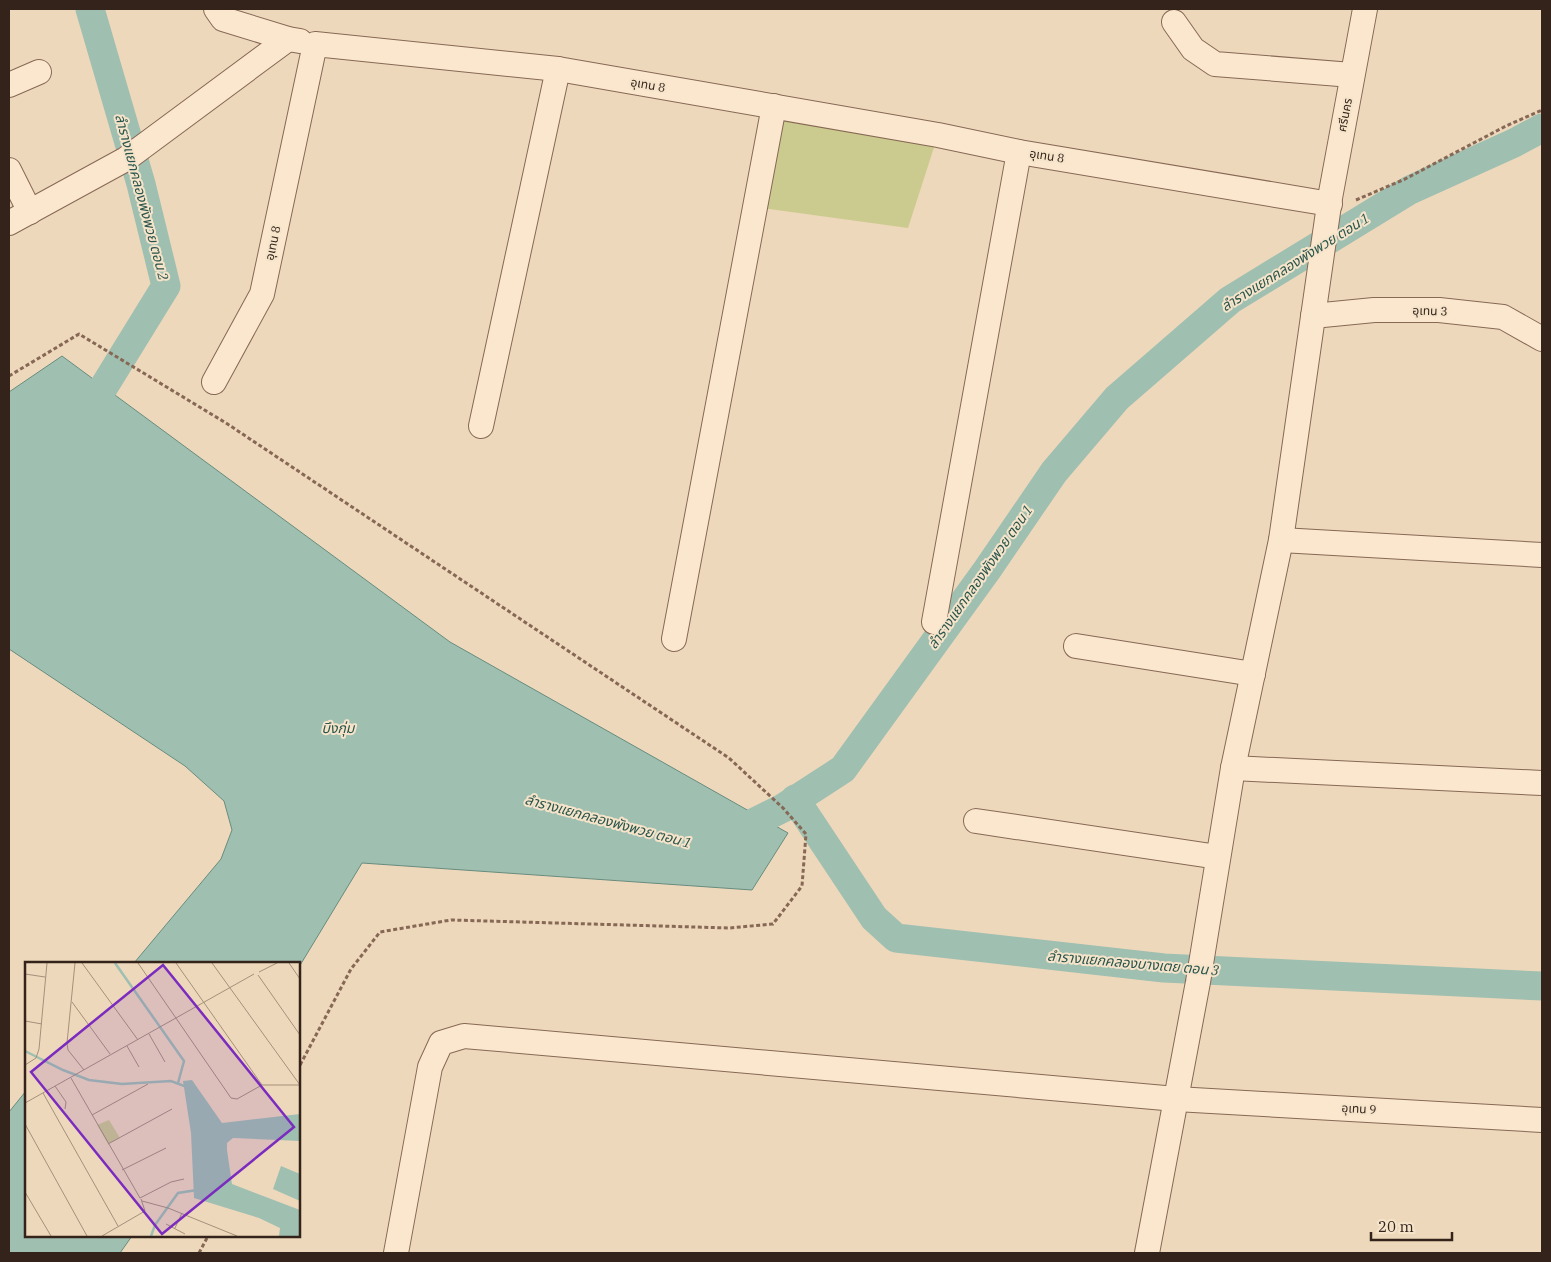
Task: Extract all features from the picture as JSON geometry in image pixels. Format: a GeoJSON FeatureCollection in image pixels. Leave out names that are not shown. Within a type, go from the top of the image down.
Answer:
{"type":"FeatureCollection","features":[{"type":"Feature","properties":{"kind":"street"},"geometry":{"type":"LineString","coordinates":[[216,9],[223,20],[288,39],[315,44]]}},
{"type":"Feature","properties":{"kind":"street","name":"ศรีนคร"},"geometry":{"type":"LineString","coordinates":[[1147,1253],[1200,973],[1234,768],[1281,540],[1330,198],[1365,9]]}},
{"type":"Feature","properties":{"kind":"street"},"geometry":{"type":"LineString","coordinates":[[1174,22],[1193,48],[1215,64],[1352,75]]}},
{"type":"Feature","properties":{"kind":"street"},"geometry":{"type":"LineString","coordinates":[[9,223],[135,153],[288,39]]}},
{"type":"Feature","properties":{"kind":"street","name":"อุเทน 8"},"geometry":{"type":"LineString","coordinates":[[214,382],[262,294],[315,44],[558,69],[938,135],[1328,212]]}},
{"type":"Feature","properties":{"kind":"street"},"geometry":{"type":"LineString","coordinates":[[481,426],[558,69]]}},
{"type":"Feature","properties":{"kind":"street"},"geometry":{"type":"LineString","coordinates":[[9,85],[39,72]]}},
{"type":"Feature","properties":{"kind":"street"},"geometry":{"type":"LineString","coordinates":[[674,639],[774,106]]}},
{"type":"Feature","properties":{"kind":"street"},"geometry":{"type":"LineString","coordinates":[[934,622],[1019,152]]}},
{"type":"Feature","properties":{"kind":"street"},"geometry":{"type":"LineString","coordinates":[[9,170],[30,212]]}},
{"type":"Feature","properties":{"kind":"street","name":"อุเทน 3"},"geometry":{"type":"LineString","coordinates":[[1313,312],[1374,310],[1448,311],[1503,316],[1542,339]]}},
{"type":"Feature","properties":{"kind":"street"},"geometry":{"type":"LineString","coordinates":[[1281,540],[1542,554]]}},
{"type":"Feature","properties":{"kind":"street"},"geometry":{"type":"LineString","coordinates":[[1076,646],[1253,674]]}},
{"type":"Feature","properties":{"kind":"street"},"geometry":{"type":"LineString","coordinates":[[1234,768],[1542,783]]}},
{"type":"Feature","properties":{"kind":"street"},"geometry":{"type":"LineString","coordinates":[[976,821],[1218,857]]}},
{"type":"Feature","properties":{"kind":"street","name":"อุเทน 9"},"geometry":{"type":"LineString","coordinates":[[396,1253],[430,1067],[442,1043],[464,1036],[1176,1099],[1542,1120]]}},
{"type":"Feature","properties":{"kind":"path"},"geometry":{"type":"LineString","coordinates":[[1328,212],[1405,179],[1506,126],[1542,110]]}},
{"type":"Feature","properties":{"kind":"path"},"geometry":{"type":"LineString","coordinates":[[9,376],[79,334],[235,428],[729,758],[782,808],[806,834],[802,886],[774,924],[730,928],[452,920],[380,932],[351,969],[300,1065]]}},
{"type":"Feature","properties":{"kind":"path"},"geometry":{"type":"LineString","coordinates":[[199,1253],[207,1237]]}},
{"type":"Feature","properties":{"kind":"shaded area"},"geometry":{"type":"Polygon","coordinates":[[[774,106],[938,135],[908,228],[754,207],[774,106]]]}},
{"type":"Feature","properties":{"kind":"water","name":"บึงกุ่ม"},"geometry":{"type":"Polygon","coordinates":[[[62,356],[450,642],[788,833],[752,890],[362,863],[300,965],[300,962],[135,962],[221,859],[232,830],[224,801],[185,766],[9,649],[9,392],[62,356]]]}},
{"type":"Feature","properties":{"kind":"water"},"geometry":{"type":"Polygon","coordinates":[[[25,1092],[25,1237],[131,1237],[120,1253],[9,1253],[9,1112],[25,1092]]]}},
{"type":"Feature","properties":{"kind":"waterway","name":"ลำรางแยกคลองพังพวย ตอน 2"},"geometry":{"type":"LineString","coordinates":[[84,419],[166,286],[141,184],[90,9]]}},
{"type":"Feature","properties":{"kind":"waterway","name":"ลำรางแยกคลองพังพวย ตอน 1"},"geometry":{"type":"LineString","coordinates":[[727,836],[783,808],[843,769],[987,570],[1054,472],[1117,398],[1230,300],[1410,190],[1514,143],[1542,128]]}},
{"type":"Feature","properties":{"kind":"waterway","name":"ลำรางแยกคลองบางเตย ตอน 3"},"geometry":{"type":"LineString","coordinates":[[795,799],[874,918],[896,938],[1164,968],[1542,986]]}}]}
